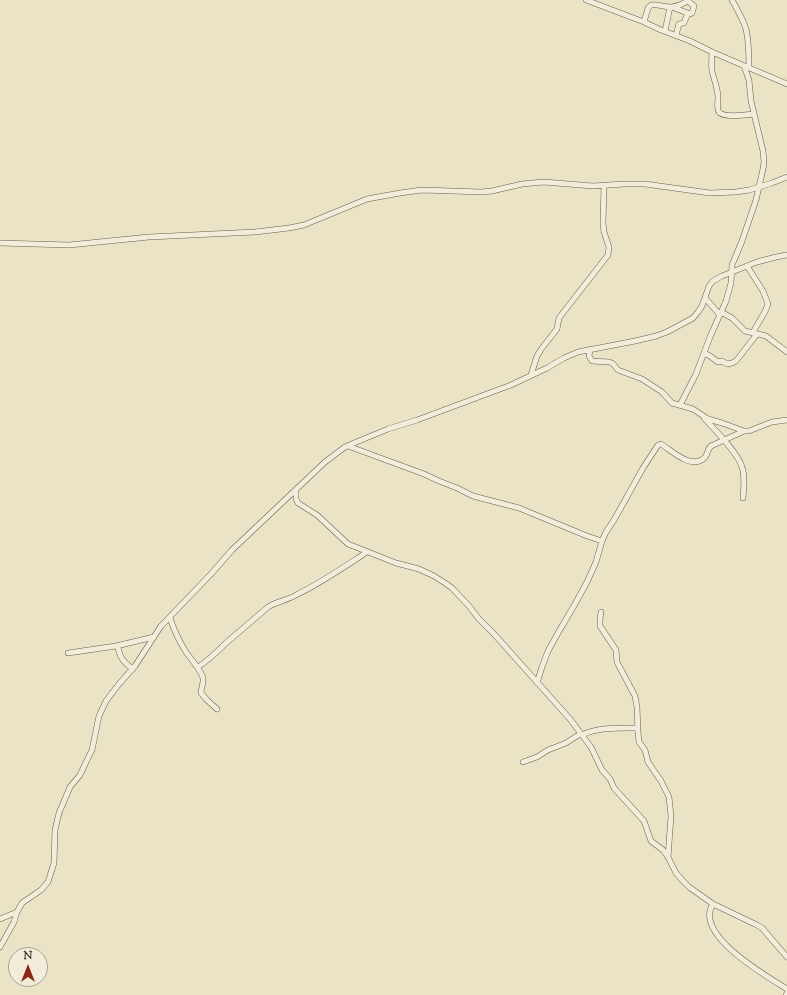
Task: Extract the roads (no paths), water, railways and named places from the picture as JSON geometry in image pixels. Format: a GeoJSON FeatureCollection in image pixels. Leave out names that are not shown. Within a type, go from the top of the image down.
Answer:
{"type":"FeatureCollection","features":[{"type":"Feature","properties":{"kind":"street"},"geometry":{"type":"LineString","coordinates":[[586,0],[676,35],[787,84]]}},
{"type":"Feature","properties":{"kind":"street"},"geometry":{"type":"LineString","coordinates":[[644,22],[648,8],[651,5],[671,7],[692,14],[694,7],[689,0],[671,7]]}},
{"type":"Feature","properties":{"kind":"street"},"geometry":{"type":"LineString","coordinates":[[680,405],[696,374],[728,295],[731,283],[732,265],[746,231],[756,200],[764,162],[763,151],[751,100],[746,67],[749,53],[746,28],[732,0]]}},
{"type":"Feature","properties":{"kind":"street"},"geometry":{"type":"LineString","coordinates":[[665,31],[671,7]]}},
{"type":"Feature","properties":{"kind":"street"},"geometry":{"type":"LineString","coordinates":[[676,35],[679,24],[684,23],[688,13]]}},
{"type":"Feature","properties":{"kind":"street"},"geometry":{"type":"LineString","coordinates":[[712,52],[712,66],[718,95],[719,112],[721,114],[735,116],[754,114]]}},
{"type":"Feature","properties":{"kind":"street"},"geometry":{"type":"LineString","coordinates":[[0,243],[69,245],[142,238],[255,232],[289,228],[304,226],[367,199],[422,190],[481,192],[532,182],[544,182],[588,186],[645,184],[710,194],[759,188],[786,179]]}},
{"type":"Feature","properties":{"kind":"street"},"geometry":{"type":"LineString","coordinates":[[531,375],[537,356],[557,329],[560,318],[608,255],[609,247],[604,232],[603,223],[604,185]]}},
{"type":"Feature","properties":{"kind":"street"},"geometry":{"type":"LineString","coordinates":[[0,947],[14,922],[22,903],[41,890],[48,882],[54,863],[55,830],[59,813],[70,787],[80,776],[92,750],[99,716],[106,701],[133,669],[161,626],[232,550],[325,462],[336,453],[354,443],[388,429],[417,420],[511,385],[578,352],[635,341],[667,332],[693,318],[702,306],[709,286],[713,281],[747,266],[770,258],[787,255]]}},
{"type":"Feature","properties":{"kind":"street"},"geometry":{"type":"LineString","coordinates":[[704,353],[718,362],[722,361],[725,364],[730,364],[736,361],[755,334],[768,304],[763,291],[747,266]]}},
{"type":"Feature","properties":{"kind":"street"},"geometry":{"type":"LineString","coordinates":[[705,298],[720,313],[732,318],[743,329],[755,334],[766,336],[787,352]]}},
{"type":"Feature","properties":{"kind":"street"},"geometry":{"type":"LineString","coordinates":[[590,349],[589,356],[592,361],[612,363],[618,370],[642,379],[662,392],[672,403],[693,409],[708,419],[744,431]]}},
{"type":"Feature","properties":{"kind":"street"},"geometry":{"type":"LineString","coordinates":[[701,415],[738,458],[744,474],[743,498]]}},
{"type":"Feature","properties":{"kind":"street"},"geometry":{"type":"LineString","coordinates":[[537,683],[548,652],[587,582],[596,562],[606,532],[658,444],[662,444],[682,458],[696,461],[705,457],[711,446],[744,431],[749,431],[772,422],[787,420]]}},
{"type":"Feature","properties":{"kind":"street"},"geometry":{"type":"LineString","coordinates":[[348,446],[424,474],[473,496],[519,508],[558,523],[581,534],[602,541]]}},
{"type":"Feature","properties":{"kind":"street"},"geometry":{"type":"LineString","coordinates":[[296,490],[296,499],[298,503],[317,515],[348,544],[396,563],[419,569],[444,582],[452,588],[563,711],[592,750],[602,770],[610,779],[614,788],[644,821],[651,841],[660,847],[676,873],[686,884],[713,904],[762,928],[787,957]]}},
{"type":"Feature","properties":{"kind":"street"},"geometry":{"type":"LineString","coordinates":[[198,667],[269,607],[310,588],[367,552]]}},
{"type":"Feature","properties":{"kind":"street"},"geometry":{"type":"LineString","coordinates":[[601,612],[600,626],[616,650],[617,662],[635,696],[639,742],[645,751],[647,760],[661,781],[669,797],[671,816],[668,858]]}},
{"type":"Feature","properties":{"kind":"street"},"geometry":{"type":"LineString","coordinates":[[170,618],[180,643],[198,667],[204,681],[201,694],[217,709]]}},
{"type":"Feature","properties":{"kind":"street"},"geometry":{"type":"LineString","coordinates":[[68,654],[118,646],[154,637]]}},
{"type":"Feature","properties":{"kind":"street"},"geometry":{"type":"LineString","coordinates":[[118,646],[118,651],[122,659],[133,669]]}},
{"type":"Feature","properties":{"kind":"street"},"geometry":{"type":"LineString","coordinates":[[523,762],[537,757],[554,747],[591,731],[638,728]]}},
{"type":"Feature","properties":{"kind":"street"},"geometry":{"type":"LineString","coordinates":[[713,904],[710,908],[710,921],[714,930],[723,941],[751,965],[787,989]]}},
{"type":"Feature","properties":{"kind":"street"},"geometry":{"type":"LineString","coordinates":[[0,919],[17,912]]}}]}
